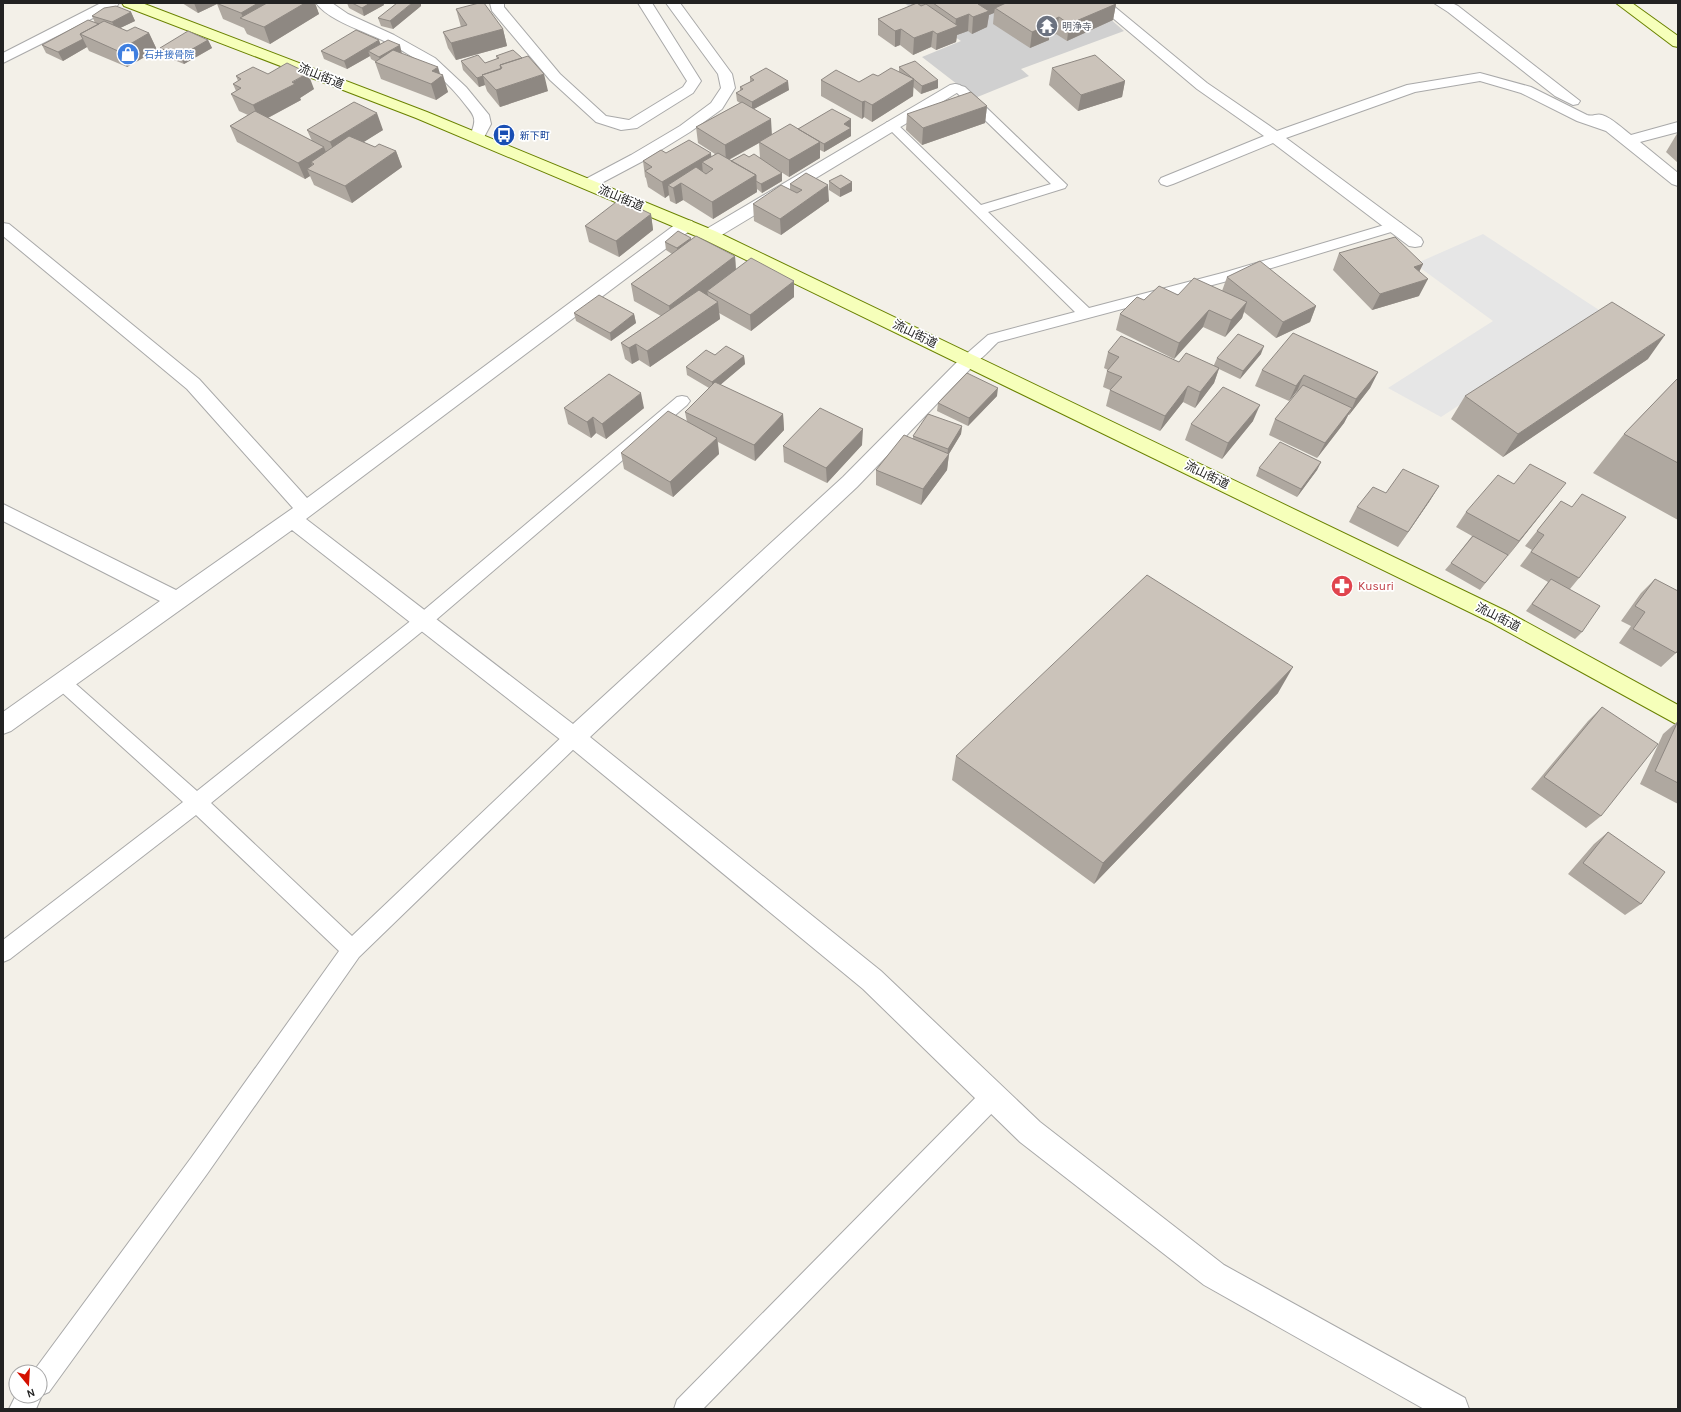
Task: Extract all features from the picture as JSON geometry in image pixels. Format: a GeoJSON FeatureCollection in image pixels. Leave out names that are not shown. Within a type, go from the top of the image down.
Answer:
{"type":"FeatureCollection","features":[{"type":"Feature","properties":{"kind":"street"},"geometry":{"type":"LineString","coordinates":[[3,59],[112,3]]}},
{"type":"Feature","properties":{"kind":"street","name":"流山街道"},"geometry":{"type":"LineString","coordinates":[[129,3],[313,72],[709,235],[1499,616],[1678,716]]}},
{"type":"Feature","properties":{"kind":"street"},"geometry":{"type":"LineString","coordinates":[[323,3],[343,16],[389,38],[430,61],[461,90],[481,115],[483,124],[476,138]]}},
{"type":"Feature","properties":{"kind":"street"},"geometry":{"type":"LineString","coordinates":[[497,3],[497,8],[555,77],[601,119],[621,125],[632,125],[688,90],[694,81],[645,3]]}},
{"type":"Feature","properties":{"kind":"street"},"geometry":{"type":"LineString","coordinates":[[588,184],[637,158],[685,129],[717,106],[728,88],[725,74],[673,3]]}},
{"type":"Feature","properties":{"kind":"street"},"geometry":{"type":"LineString","coordinates":[[1102,3],[1202,86],[1275,137],[1396,226],[1415,242]]}},
{"type":"Feature","properties":{"kind":"street"},"geometry":{"type":"LineString","coordinates":[[1440,3],[1453,9],[1560,93],[1629,140],[1678,181]]}},
{"type":"Feature","properties":{"kind":"street"},"geometry":{"type":"LineString","coordinates":[[1623,3],[1678,43]]}},
{"type":"Feature","properties":{"kind":"street"},"geometry":{"type":"LineString","coordinates":[[1167,181],[1275,137],[1412,88],[1480,77],[1526,90],[1582,118],[1612,128]]}},
{"type":"Feature","properties":{"kind":"street"},"geometry":{"type":"LineString","coordinates":[[709,235],[955,88]]}},
{"type":"Feature","properties":{"kind":"street"},"geometry":{"type":"LineString","coordinates":[[1629,140],[1678,127]]}},
{"type":"Feature","properties":{"kind":"street"},"geometry":{"type":"LineString","coordinates":[[3,724],[63,683],[298,514],[686,225]]}},
{"type":"Feature","properties":{"kind":"street"},"geometry":{"type":"LineString","coordinates":[[3,228],[193,384],[298,514],[424,620],[574,737],[872,980],[1030,1132],[1214,1275],[1454,1409]]}},
{"type":"Feature","properties":{"kind":"street"},"geometry":{"type":"LineString","coordinates":[[574,737],[850,482],[969,360]]}},
{"type":"Feature","properties":{"kind":"street"},"geometry":{"type":"LineString","coordinates":[[3,512],[178,601]]}},
{"type":"Feature","properties":{"kind":"lane"},"geometry":{"type":"LineString","coordinates":[[955,88],[961,90],[1060,185],[979,210]]}},
{"type":"Feature","properties":{"kind":"lane"},"geometry":{"type":"LineString","coordinates":[[892,125],[1086,314]]}},
{"type":"Feature","properties":{"kind":"lane"},"geometry":{"type":"LineString","coordinates":[[969,360],[993,338],[1230,276],[1396,226]]}},
{"type":"Feature","properties":{"kind":"lane"},"geometry":{"type":"LineString","coordinates":[[3,952],[197,803],[424,620],[682,401]]}},
{"type":"Feature","properties":{"kind":"lane"},"geometry":{"type":"LineString","coordinates":[[63,683],[197,803],[352,950]]}},
{"type":"Feature","properties":{"kind":"lane"},"geometry":{"type":"LineString","coordinates":[[48,1372],[199,1166],[352,950],[574,737]]}},
{"type":"Feature","properties":{"kind":"lane"},"geometry":{"type":"LineString","coordinates":[[686,1409],[993,1096]]}},
{"type":"Feature","properties":{"kind":"shaded area"},"geometry":{"type":"Polygon","coordinates":[[[904,3],[1092,3],[1124,31],[1021,69],[1029,76],[975,98],[922,57],[961,41],[904,3]]]}},
{"type":"Feature","properties":{"kind":"shaded area"},"geometry":{"type":"Polygon","coordinates":[[[1483,234],[1602,312],[1441,417],[1388,388],[1493,321],[1415,264],[1483,234]]]}},
{"type":"Feature","properties":{"kind":"building"},"geometry":{"type":"Polygon","coordinates":[[[216,3],[258,3],[241,13],[216,3]]]}},
{"type":"Feature","properties":{"kind":"building"},"geometry":{"type":"Polygon","coordinates":[[[267,3],[305,3],[264,27],[240,18],[267,3]]]}},
{"type":"Feature","properties":{"kind":"building"},"geometry":{"type":"Polygon","coordinates":[[[352,3],[370,3],[362,8],[352,3]]]}},
{"type":"Feature","properties":{"kind":"building"},"geometry":{"type":"Polygon","coordinates":[[[397,3],[412,3],[390,21],[378,18],[397,3]]]}},
{"type":"Feature","properties":{"kind":"building"},"geometry":{"type":"Polygon","coordinates":[[[484,3],[503,29],[451,43],[443,32],[467,25],[456,9],[484,3]]]}},
{"type":"Feature","properties":{"kind":"building"},"geometry":{"type":"Polygon","coordinates":[[[917,3],[921,6],[926,4],[958,26],[937,34],[933,31],[914,38],[901,29],[895,31],[878,19],[917,3]]]}},
{"type":"Feature","properties":{"kind":"building"},"geometry":{"type":"Polygon","coordinates":[[[933,3],[980,3],[978,4],[989,11],[973,17],[969,14],[956,19],[933,3]]]}},
{"type":"Feature","properties":{"kind":"building"},"geometry":{"type":"Polygon","coordinates":[[[1006,3],[1116,4],[1069,24],[1059,17],[1048,22],[1051,24],[1032,32],[995,8],[1006,3]]]}},
{"type":"Feature","properties":{"kind":"building"},"geometry":{"type":"Polygon","coordinates":[[[116,6],[131,12],[112,22],[92,16],[104,8],[116,6]]]}},
{"type":"Feature","properties":{"kind":"building"},"geometry":{"type":"Polygon","coordinates":[[[88,20],[99,24],[80,34],[83,39],[58,52],[42,45],[88,20]]]}},
{"type":"Feature","properties":{"kind":"building"},"geometry":{"type":"Polygon","coordinates":[[[104,21],[127,31],[135,27],[149,33],[118,51],[80,34],[104,21]]]}},
{"type":"Feature","properties":{"kind":"building"},"geometry":{"type":"Polygon","coordinates":[[[356,30],[379,40],[344,61],[321,51],[356,30]]]}},
{"type":"Feature","properties":{"kind":"building"},"geometry":{"type":"Polygon","coordinates":[[[188,31],[208,40],[180,56],[160,48],[188,31]]]}},
{"type":"Feature","properties":{"kind":"building"},"geometry":{"type":"Polygon","coordinates":[[[388,40],[400,45],[379,57],[368,51],[388,40]]]}},
{"type":"Feature","properties":{"kind":"building"},"geometry":{"type":"Polygon","coordinates":[[[393,50],[438,67],[432,71],[443,75],[431,84],[375,62],[393,50]]]}},
{"type":"Feature","properties":{"kind":"building"},"geometry":{"type":"Polygon","coordinates":[[[513,50],[522,58],[500,65],[501,69],[477,78],[461,61],[478,55],[485,63],[499,58],[496,56],[513,50]]]}},
{"type":"Feature","properties":{"kind":"building"},"geometry":{"type":"Polygon","coordinates":[[[1095,55],[1125,81],[1081,95],[1052,68],[1095,55]]]}},
{"type":"Feature","properties":{"kind":"building"},"geometry":{"type":"Polygon","coordinates":[[[528,56],[544,74],[496,90],[482,75],[502,68],[500,65],[528,56]]]}},
{"type":"Feature","properties":{"kind":"building"},"geometry":{"type":"Polygon","coordinates":[[[915,61],[938,80],[922,86],[899,67],[915,61]]]}},
{"type":"Feature","properties":{"kind":"building"},"geometry":{"type":"Polygon","coordinates":[[[287,63],[308,73],[292,82],[295,84],[253,105],[231,94],[241,88],[233,84],[241,79],[236,76],[253,67],[268,74],[287,63]]]}},
{"type":"Feature","properties":{"kind":"building"},"geometry":{"type":"Polygon","coordinates":[[[766,68],[788,81],[752,102],[736,93],[743,89],[740,87],[754,80],[750,77],[766,68]]]}},
{"type":"Feature","properties":{"kind":"building"},"geometry":{"type":"Polygon","coordinates":[[[891,68],[914,79],[872,105],[865,101],[862,102],[821,80],[836,70],[859,82],[873,74],[878,76],[891,68]]]}},
{"type":"Feature","properties":{"kind":"building"},"geometry":{"type":"Polygon","coordinates":[[[971,92],[987,106],[923,128],[907,114],[971,92]]]}},
{"type":"Feature","properties":{"kind":"building"},"geometry":{"type":"Polygon","coordinates":[[[354,102],[377,113],[330,142],[307,130],[354,102]]]}},
{"type":"Feature","properties":{"kind":"building"},"geometry":{"type":"Polygon","coordinates":[[[742,102],[771,119],[725,145],[696,127],[742,102]]]}},
{"type":"Feature","properties":{"kind":"building"},"geometry":{"type":"Polygon","coordinates":[[[832,109],[851,119],[844,124],[851,128],[824,144],[798,129],[832,109]]]}},
{"type":"Feature","properties":{"kind":"building"},"geometry":{"type":"Polygon","coordinates":[[[255,111],[324,147],[298,163],[230,126],[255,111]]]}},
{"type":"Feature","properties":{"kind":"building"},"geometry":{"type":"Polygon","coordinates":[[[790,124],[820,142],[789,160],[759,142],[790,124]]]}},
{"type":"Feature","properties":{"kind":"building"},"geometry":{"type":"Polygon","coordinates":[[[349,136],[375,147],[379,144],[396,151],[345,186],[307,169],[314,164],[311,162],[349,136]]]}},
{"type":"Feature","properties":{"kind":"building"},"geometry":{"type":"Polygon","coordinates":[[[689,140],[711,153],[662,182],[645,171],[652,167],[643,161],[661,150],[666,153],[689,140]]]}},
{"type":"Feature","properties":{"kind":"building"},"geometry":{"type":"Polygon","coordinates":[[[718,153],[756,175],[712,202],[681,183],[673,188],[668,185],[696,167],[706,174],[713,169],[702,162],[718,153]]]}},
{"type":"Feature","properties":{"kind":"building"},"geometry":{"type":"Polygon","coordinates":[[[744,154],[749,157],[754,154],[782,173],[761,184],[756,181],[756,175],[731,161],[744,154]]]}},
{"type":"Feature","properties":{"kind":"building"},"geometry":{"type":"Polygon","coordinates":[[[806,173],[828,185],[780,219],[753,204],[781,185],[797,193],[802,190],[790,184],[806,173]]]}},
{"type":"Feature","properties":{"kind":"building"},"geometry":{"type":"Polygon","coordinates":[[[841,175],[852,182],[840,189],[829,181],[841,175]]]}},
{"type":"Feature","properties":{"kind":"building"},"geometry":{"type":"Polygon","coordinates":[[[620,199],[651,214],[616,241],[585,226],[620,199]]]}},
{"type":"Feature","properties":{"kind":"building"},"geometry":{"type":"Polygon","coordinates":[[[678,231],[691,238],[677,248],[665,242],[678,231]]]}},
{"type":"Feature","properties":{"kind":"building"},"geometry":{"type":"Polygon","coordinates":[[[696,236],[735,256],[669,306],[631,284],[696,236]]]}},
{"type":"Feature","properties":{"kind":"building"},"geometry":{"type":"Polygon","coordinates":[[[1395,237],[1423,264],[1414,267],[1428,279],[1380,294],[1339,253],[1395,237]]]}},
{"type":"Feature","properties":{"kind":"building"},"geometry":{"type":"Polygon","coordinates":[[[751,258],[794,281],[750,315],[707,291],[751,258]]]}},
{"type":"Feature","properties":{"kind":"building"},"geometry":{"type":"Polygon","coordinates":[[[1260,261],[1316,306],[1283,322],[1227,277],[1260,261]]]}},
{"type":"Feature","properties":{"kind":"building"},"geometry":{"type":"Polygon","coordinates":[[[1194,278],[1247,302],[1231,320],[1209,310],[1179,343],[1120,314],[1137,297],[1144,300],[1159,286],[1178,295],[1194,278]]]}},
{"type":"Feature","properties":{"kind":"building"},"geometry":{"type":"Polygon","coordinates":[[[699,290],[718,302],[647,351],[636,344],[629,348],[621,343],[699,290]]]}},
{"type":"Feature","properties":{"kind":"building"},"geometry":{"type":"Polygon","coordinates":[[[599,295],[634,314],[610,333],[574,313],[599,295]]]}},
{"type":"Feature","properties":{"kind":"building"},"geometry":{"type":"Polygon","coordinates":[[[1612,302],[1665,335],[1518,434],[1465,396],[1612,302]]]}},
{"type":"Feature","properties":{"kind":"building"},"geometry":{"type":"Polygon","coordinates":[[[1293,333],[1378,372],[1356,399],[1304,375],[1296,386],[1262,370],[1293,333]]]}},
{"type":"Feature","properties":{"kind":"building"},"geometry":{"type":"Polygon","coordinates":[[[1238,334],[1264,346],[1243,371],[1217,358],[1238,334]]]}},
{"type":"Feature","properties":{"kind":"building"},"geometry":{"type":"Polygon","coordinates":[[[1121,336],[1179,362],[1186,353],[1219,368],[1200,392],[1188,386],[1165,416],[1110,390],[1122,377],[1107,371],[1119,357],[1108,352],[1121,336]]]}},
{"type":"Feature","properties":{"kind":"building"},"geometry":{"type":"Polygon","coordinates":[[[726,346],[744,356],[712,382],[686,367],[706,350],[715,355],[726,346]]]}},
{"type":"Feature","properties":{"kind":"building"},"geometry":{"type":"Polygon","coordinates":[[[967,373],[998,388],[969,418],[938,403],[967,373]]]}},
{"type":"Feature","properties":{"kind":"building"},"geometry":{"type":"Polygon","coordinates":[[[609,374],[641,393],[602,424],[593,417],[587,422],[564,408],[609,374]]]}},
{"type":"Feature","properties":{"kind":"building"},"geometry":{"type":"Polygon","coordinates":[[[1678,378],[1678,463],[1624,434],[1678,378]]]}},
{"type":"Feature","properties":{"kind":"building"},"geometry":{"type":"Polygon","coordinates":[[[715,382],[783,414],[754,445],[685,412],[715,382]]]}},
{"type":"Feature","properties":{"kind":"building"},"geometry":{"type":"Polygon","coordinates":[[[1303,385],[1352,408],[1325,443],[1275,419],[1303,385]]]}},
{"type":"Feature","properties":{"kind":"building"},"geometry":{"type":"Polygon","coordinates":[[[1223,387],[1260,405],[1228,443],[1191,424],[1223,387]]]}},
{"type":"Feature","properties":{"kind":"building"},"geometry":{"type":"Polygon","coordinates":[[[820,408],[863,429],[826,468],[783,446],[820,408]]]}},
{"type":"Feature","properties":{"kind":"building"},"geometry":{"type":"Polygon","coordinates":[[[668,411],[717,438],[670,482],[621,453],[668,411]]]}},
{"type":"Feature","properties":{"kind":"building"},"geometry":{"type":"Polygon","coordinates":[[[928,414],[962,426],[948,449],[913,436],[928,414]]]}},
{"type":"Feature","properties":{"kind":"building"},"geometry":{"type":"Polygon","coordinates":[[[904,435],[949,454],[923,489],[876,470],[904,435]]]}},
{"type":"Feature","properties":{"kind":"building"},"geometry":{"type":"Polygon","coordinates":[[[1280,442],[1321,462],[1301,489],[1259,468],[1280,442]]]}},
{"type":"Feature","properties":{"kind":"building"},"geometry":{"type":"Polygon","coordinates":[[[1530,464],[1566,483],[1519,541],[1466,512],[1498,475],[1514,484],[1530,464]]]}},
{"type":"Feature","properties":{"kind":"building"},"geometry":{"type":"Polygon","coordinates":[[[1403,469],[1439,486],[1408,532],[1357,507],[1373,487],[1386,493],[1403,469]]]}},
{"type":"Feature","properties":{"kind":"building"},"geometry":{"type":"Polygon","coordinates":[[[1582,494],[1626,517],[1579,578],[1531,552],[1544,535],[1537,531],[1561,501],[1572,507],[1582,494]]]}},
{"type":"Feature","properties":{"kind":"building"},"geometry":{"type":"Polygon","coordinates":[[[1473,536],[1508,555],[1485,583],[1451,563],[1473,536]]]}},
{"type":"Feature","properties":{"kind":"building"},"geometry":{"type":"Polygon","coordinates":[[[1147,575],[1293,667],[1103,863],[956,756],[1147,575]]]}},
{"type":"Feature","properties":{"kind":"building"},"geometry":{"type":"Polygon","coordinates":[[[1551,579],[1600,606],[1582,632],[1532,604],[1551,579]]]}},
{"type":"Feature","properties":{"kind":"building"},"geometry":{"type":"Polygon","coordinates":[[[1655,579],[1678,591],[1678,650],[1676,653],[1633,629],[1645,612],[1635,606],[1655,579]]]}},
{"type":"Feature","properties":{"kind":"building"},"geometry":{"type":"Polygon","coordinates":[[[1602,707],[1658,744],[1601,816],[1544,777],[1602,707]]]}},
{"type":"Feature","properties":{"kind":"building"},"geometry":{"type":"Polygon","coordinates":[[[1678,721],[1678,783],[1655,771],[1678,721]]]}},
{"type":"Feature","properties":{"kind":"building"},"geometry":{"type":"Polygon","coordinates":[[[1608,832],[1665,872],[1641,904],[1583,863],[1608,832]]]}},
{"type":"Feature","properties":{"kind":"place","name":"明浄寺"},"geometry":{"type":"Point","coordinates":[1047,26]}},
{"type":"Feature","properties":{"kind":"place","name":"石井接骨院"},"geometry":{"type":"Point","coordinates":[128,54]}},
{"type":"Feature","properties":{"kind":"place","name":"新下町"},"geometry":{"type":"Point","coordinates":[504,135]}},
{"type":"Feature","properties":{"kind":"place","name":"Kusuri"},"geometry":{"type":"Point","coordinates":[1342,586]}}]}
